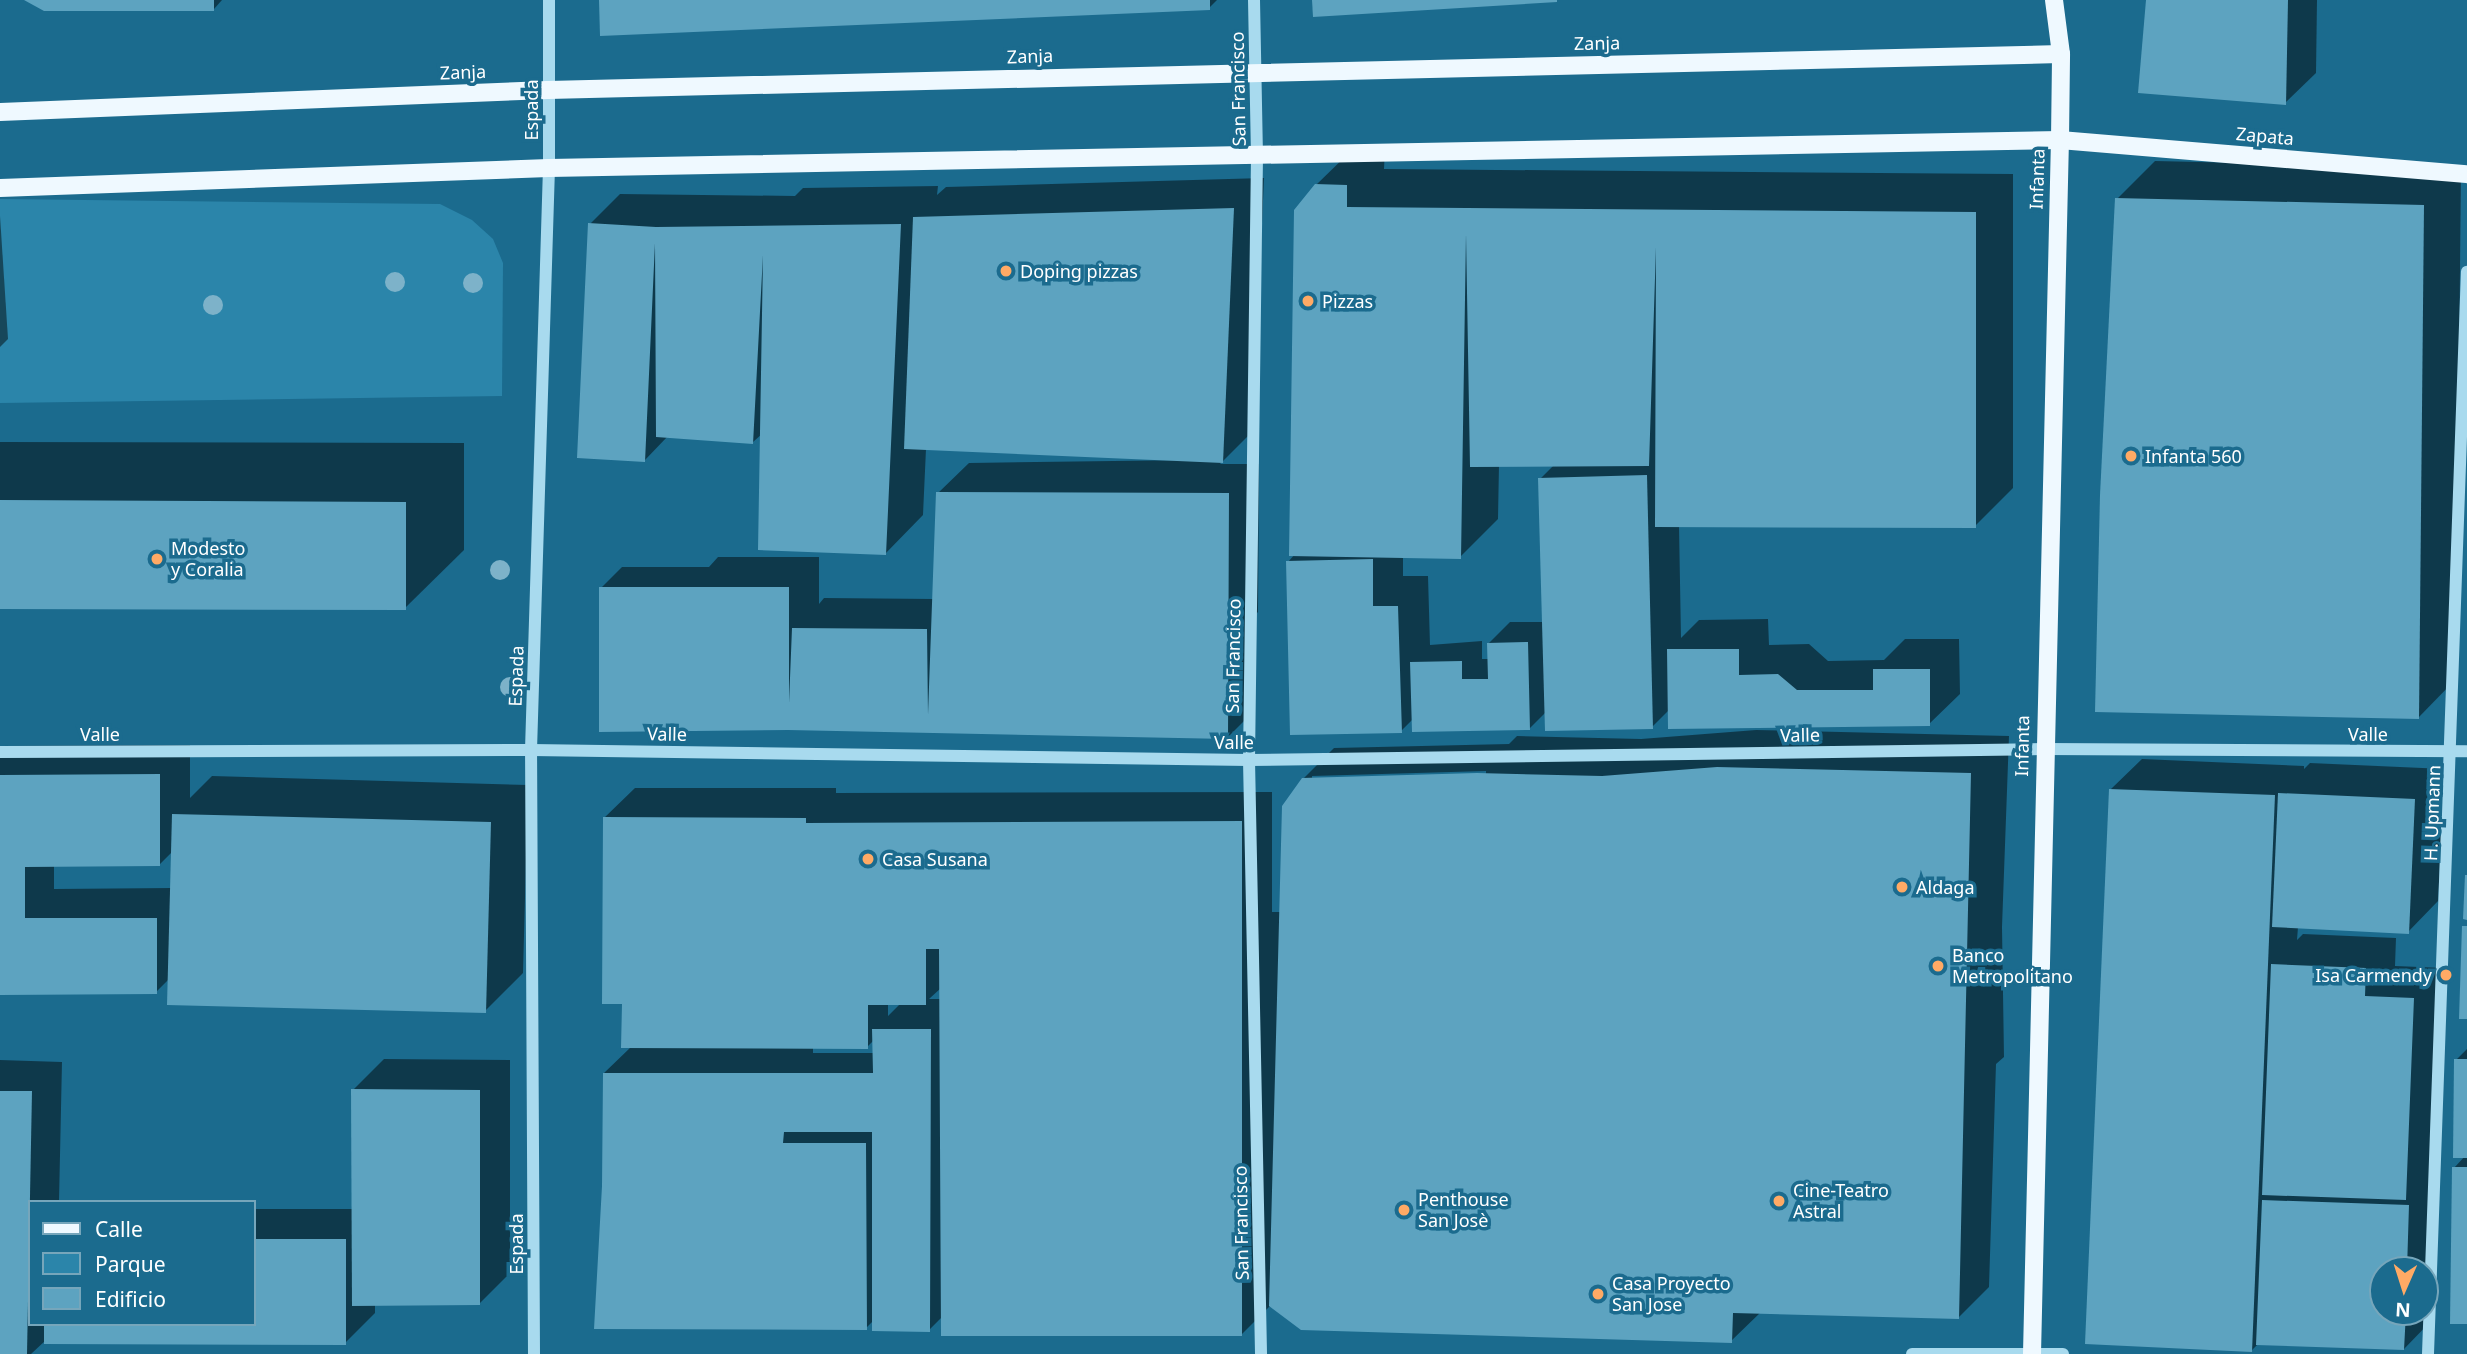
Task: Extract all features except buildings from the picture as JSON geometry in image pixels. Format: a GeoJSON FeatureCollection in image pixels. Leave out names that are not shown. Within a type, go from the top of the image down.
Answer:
{"type":"FeatureCollection","features":[{"type":"Feature","properties":{"kind":"main road"},"geometry":{"type":"LineString","coordinates":[[2054,0],[2061,54]]}},
{"type":"Feature","properties":{"kind":"main road","name":"Zanja"},"geometry":{"type":"LineString","coordinates":[[0,112],[548,90],[1255,71],[2061,54]]}},
{"type":"Feature","properties":{"kind":"main road","name":"Infanta"},"geometry":{"type":"LineString","coordinates":[[2032,1354],[2043,749],[2061,54]]}},
{"type":"Feature","properties":{"kind":"main road"},"geometry":{"type":"LineString","coordinates":[[0,188],[549,168],[2060,140]]}},
{"type":"Feature","properties":{"kind":"main road","name":"Zapata"},"geometry":{"type":"LineString","coordinates":[[2060,140],[2467,174]]}},
{"type":"Feature","properties":{"kind":"street","name":"Espada"},"geometry":{"type":"LineString","coordinates":[[534,1354],[531,750],[549,168],[549,0]]}},
{"type":"Feature","properties":{"kind":"street","name":"San Francisco"},"geometry":{"type":"LineString","coordinates":[[1254,0],[1256,156],[1249,760],[1261,1354]]}},
{"type":"Feature","properties":{"kind":"street","name":"H. Upmann"},"geometry":{"type":"LineString","coordinates":[[2428,1354],[2452,752],[2467,272]]}},
{"type":"Feature","properties":{"kind":"street","name":"Valle"},"geometry":{"type":"LineString","coordinates":[[0,752],[531,750],[1249,760],[2043,749],[2467,751]]}},
{"type":"Feature","properties":{"kind":"street"},"geometry":{"type":"LineString","coordinates":[[1912,1354],[2063,1354]]}},
{"type":"Feature","properties":{"kind":"green space"},"geometry":{"type":"Polygon","coordinates":[[[0,199],[440,204],[472,220],[493,239],[503,263],[502,396],[0,403],[0,199]]]}},
{"type":"Feature","properties":{"kind":"place","name":"Doping pizzas"},"geometry":{"type":"Point","coordinates":[1006,271]}},
{"type":"Feature","properties":{"kind":"place","name":"Pizzas"},"geometry":{"type":"Point","coordinates":[1308,301]}},
{"type":"Feature","properties":{"kind":"place","name":"Infanta 560"},"geometry":{"type":"Point","coordinates":[2131,456]}},
{"type":"Feature","properties":{"kind":"place","name":"Modesto y Coralia"},"geometry":{"type":"Point","coordinates":[157,559]}},
{"type":"Feature","properties":{"kind":"place","name":"Casa Susana"},"geometry":{"type":"Point","coordinates":[868,859]}},
{"type":"Feature","properties":{"kind":"place","name":"Aldaga"},"geometry":{"type":"Point","coordinates":[1902,887]}},
{"type":"Feature","properties":{"kind":"place","name":"Banco Metropolitano"},"geometry":{"type":"Point","coordinates":[1938,966]}},
{"type":"Feature","properties":{"kind":"place","name":"Isa Carmendy"},"geometry":{"type":"Point","coordinates":[2446,975]}},
{"type":"Feature","properties":{"kind":"place","name":"Cine-Teatro Astral"},"geometry":{"type":"Point","coordinates":[1779,1201]}},
{"type":"Feature","properties":{"kind":"place","name":"Penthouse San Josè"},"geometry":{"type":"Point","coordinates":[1404,1210]}},
{"type":"Feature","properties":{"kind":"place","name":"Casa Proyecto San Jose"},"geometry":{"type":"Point","coordinates":[1598,1294]}}]}
